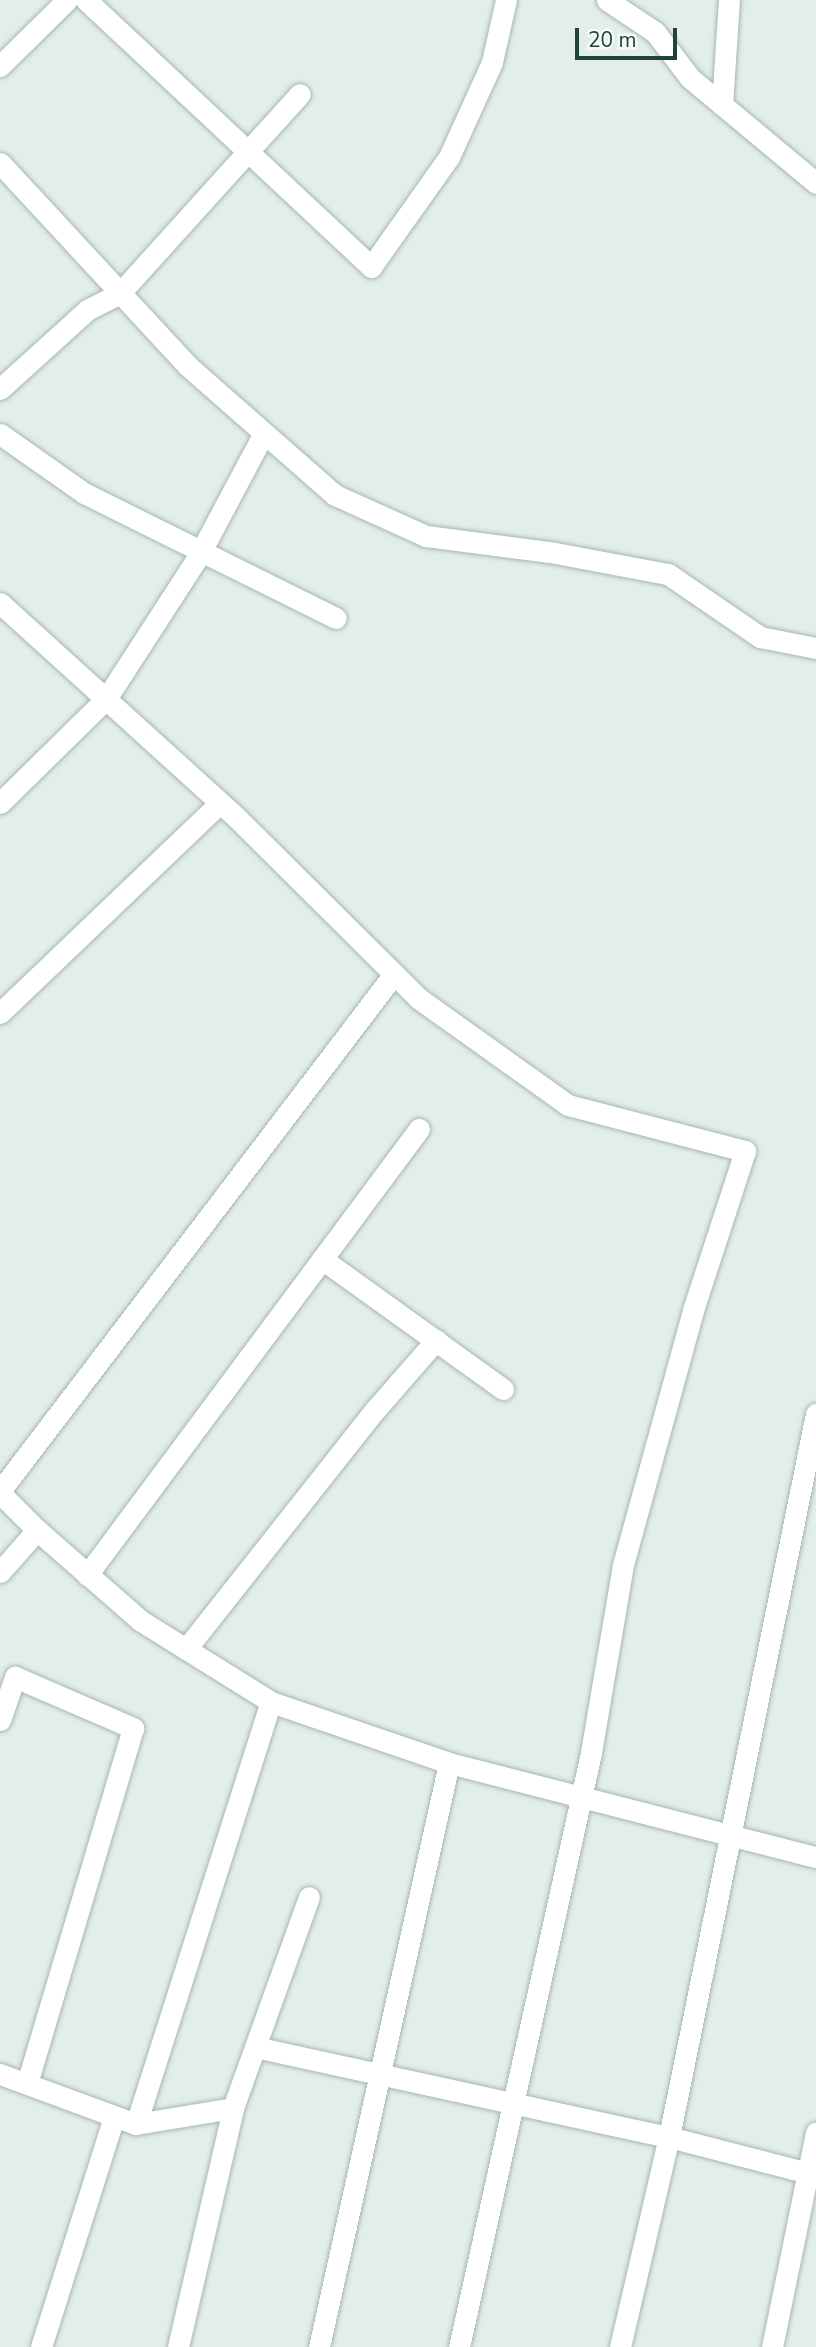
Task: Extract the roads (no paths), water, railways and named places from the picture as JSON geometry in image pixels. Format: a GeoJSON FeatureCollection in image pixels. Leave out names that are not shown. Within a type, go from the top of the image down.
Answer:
{"type":"FeatureCollection","features":[{"type":"Feature","properties":{"kind":"street"},"geometry":{"type":"LineString","coordinates":[[0,66],[67,0]]}},
{"type":"Feature","properties":{"kind":"street"},"geometry":{"type":"LineString","coordinates":[[86,0],[371,267],[449,157],[492,62],[506,0]]}},
{"type":"Feature","properties":{"kind":"street"},"geometry":{"type":"LineString","coordinates":[[607,0],[655,32],[690,78],[816,183]]}},
{"type":"Feature","properties":{"kind":"street"},"geometry":{"type":"LineString","coordinates":[[722,105],[729,0]]}},
{"type":"Feature","properties":{"kind":"street"},"geometry":{"type":"LineString","coordinates":[[0,389],[88,310],[120,293],[300,94]]}},
{"type":"Feature","properties":{"kind":"street"},"geometry":{"type":"LineString","coordinates":[[0,163],[188,366],[334,495],[426,537],[550,552],[668,574],[761,637],[816,648]]}},
{"type":"Feature","properties":{"kind":"street"},"geometry":{"type":"LineString","coordinates":[[0,803],[106,699],[201,553],[264,433]]}},
{"type":"Feature","properties":{"kind":"street"},"geometry":{"type":"LineString","coordinates":[[0,434],[84,493],[336,618]]}},
{"type":"Feature","properties":{"kind":"street"},"geometry":{"type":"LineString","coordinates":[[0,603],[220,803],[418,998],[568,1105],[745,1151],[694,1307],[623,1565],[582,1799],[458,2347]]}},
{"type":"Feature","properties":{"kind":"street"},"geometry":{"type":"LineString","coordinates":[[0,1013],[220,803]]}},
{"type":"Feature","properties":{"kind":"street"},"geometry":{"type":"LineString","coordinates":[[394,974],[0,1492],[37,1530],[141,1621],[271,1702],[449,1763],[816,1857]]}},
{"type":"Feature","properties":{"kind":"street"},"geometry":{"type":"LineString","coordinates":[[88,1575],[419,1129]]}},
{"type":"Feature","properties":{"kind":"street"},"geometry":{"type":"LineString","coordinates":[[322,1259],[503,1388]]}},
{"type":"Feature","properties":{"kind":"street"},"geometry":{"type":"LineString","coordinates":[[186,1649],[375,1410],[436,1340]]}},
{"type":"Feature","properties":{"kind":"street"},"geometry":{"type":"LineString","coordinates":[[620,2347],[669,2137],[733,1834],[816,1414]]}},
{"type":"Feature","properties":{"kind":"street"},"geometry":{"type":"LineString","coordinates":[[0,1572],[37,1530]]}},
{"type":"Feature","properties":{"kind":"street"},"geometry":{"type":"LineString","coordinates":[[0,1720],[15,1677],[133,1728],[27,2083]]}},
{"type":"Feature","properties":{"kind":"street"},"geometry":{"type":"LineString","coordinates":[[136,2124],[271,1702]]}},
{"type":"Feature","properties":{"kind":"street"},"geometry":{"type":"LineString","coordinates":[[319,2347],[449,1763]]}},
{"type":"Feature","properties":{"kind":"street"},"geometry":{"type":"LineString","coordinates":[[178,2347],[233,2108],[309,1897]]}},
{"type":"Feature","properties":{"kind":"street"},"geometry":{"type":"LineString","coordinates":[[255,2048],[669,2137],[812,2174]]}},
{"type":"Feature","properties":{"kind":"street"},"geometry":{"type":"LineString","coordinates":[[0,2074],[136,2124],[233,2108]]}},
{"type":"Feature","properties":{"kind":"street"},"geometry":{"type":"LineString","coordinates":[[41,2347],[114,2116]]}},
{"type":"Feature","properties":{"kind":"street"},"geometry":{"type":"LineString","coordinates":[[772,2347],[812,2174],[816,2132]]}}]}
